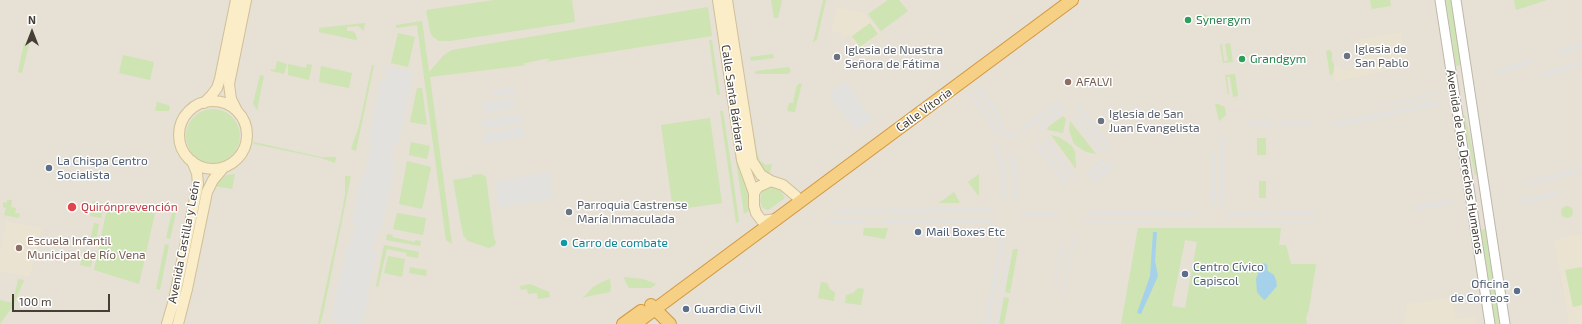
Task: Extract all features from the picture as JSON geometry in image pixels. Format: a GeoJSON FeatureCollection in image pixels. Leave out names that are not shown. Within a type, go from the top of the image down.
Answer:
{"type":"FeatureCollection","features":[{"type":"Feature","properties":{"kind":"highway","name":"Calle Vitoria"},"geometry":{"type":"LineString","coordinates":[[636,323],[653,307],[762,221],[1059,0]]}},
{"type":"Feature","properties":{"kind":"highway","name":"Calle Vitoria"},"geometry":{"type":"LineString","coordinates":[[653,307],[668,301],[776,219],[1072,0]]}},
{"type":"Feature","properties":{"kind":"highway"},"geometry":{"type":"LineString","coordinates":[[668,301],[667,310],[670,324]]}},
{"type":"Feature","properties":{"kind":"highway"},"geometry":{"type":"LineString","coordinates":[[653,307],[670,324]]}},
{"type":"Feature","properties":{"kind":"main road"},"geometry":{"type":"LineString","coordinates":[[204,103],[217,88],[220,79],[236,0]]}},
{"type":"Feature","properties":{"kind":"main road"},"geometry":{"type":"LineString","coordinates":[[239,114],[232,107],[223,103],[215,102],[204,103],[196,106],[185,116],[179,131],[182,148],[192,161],[202,167],[212,169],[224,167],[234,162],[241,154],[245,146],[247,138],[246,129],[239,114],[231,99],[229,84],[246,0]]}},
{"type":"Feature","properties":{"kind":"main road","name":"Calle Santa Bárbara"},"geometry":{"type":"LineString","coordinates":[[718,0],[742,160],[754,193]]}},
{"type":"Feature","properties":{"kind":"main road","name":"Calle Santa Bárbara"},"geometry":{"type":"LineString","coordinates":[[727,0],[750,156],[757,171],[771,180]]}},
{"type":"Feature","properties":{"kind":"main road","name":"Avenida Castilla y León"},"geometry":{"type":"LineString","coordinates":[[168,324],[198,184],[192,161]]}},
{"type":"Feature","properties":{"kind":"main road","name":"Avenida Castilla y León"},"geometry":{"type":"LineString","coordinates":[[178,324],[186,295],[207,192],[213,180],[224,167]]}},
{"type":"Feature","properties":{"kind":"main road"},"geometry":{"type":"LineString","coordinates":[[762,221],[757,216],[755,210],[754,193],[758,187],[771,180],[783,185],[796,196]]}},
{"type":"Feature","properties":{"kind":"main road","name":"Calle Vitoria"},"geometry":{"type":"LineString","coordinates":[[762,221],[776,219]]}},
{"type":"Feature","properties":{"kind":"street","name":"Avenida de los Derechos Humanos"},"geometry":{"type":"LineString","coordinates":[[1440,0],[1490,324]]}},
{"type":"Feature","properties":{"kind":"street","name":"Avenida de los Derechos Humanos"},"geometry":{"type":"LineString","coordinates":[[1456,0],[1505,324]]}},
{"type":"Feature","properties":{"kind":"shaded area"},"geometry":{"type":"Polygon","coordinates":[[[0,0],[1582,0],[1582,324],[0,324],[0,0]]]}},
{"type":"Feature","properties":{"kind":"shaded area"},"geometry":{"type":"Polygon","coordinates":[[[837,7],[864,13],[881,33],[860,49],[851,36],[846,35],[843,40],[842,33],[831,31],[837,7]]]}},
{"type":"Feature","properties":{"kind":"shaded area"},"geometry":{"type":"Polygon","coordinates":[[[1401,32],[1407,66],[1335,82],[1334,73],[1336,65],[1340,69],[1348,71],[1356,68],[1360,63],[1361,52],[1359,47],[1353,42],[1356,40],[1401,32]]]}},
{"type":"Feature","properties":{"kind":"shaded area"},"geometry":{"type":"Polygon","coordinates":[[[1582,43],[1582,47],[1559,55],[1555,51],[1582,43]]]}},
{"type":"Feature","properties":{"kind":"shaded area"},"geometry":{"type":"Polygon","coordinates":[[[1531,59],[1535,62],[1499,74],[1496,72],[1497,70],[1531,59]]]}},
{"type":"Feature","properties":{"kind":"shaded area"},"geometry":{"type":"Polygon","coordinates":[[[1582,61],[1582,65],[1545,77],[1540,74],[1582,61]]]}},
{"type":"Feature","properties":{"kind":"shaded area"},"geometry":{"type":"Polygon","coordinates":[[[386,66],[413,72],[399,143],[394,144],[390,164],[395,163],[381,231],[377,231],[373,251],[377,251],[362,324],[335,324],[335,319],[331,319],[347,244],[351,244],[355,224],[351,224],[360,177],[364,177],[365,174],[372,140],[368,139],[381,79],[386,79],[386,66]]]}},
{"type":"Feature","properties":{"kind":"shaded area"},"geometry":{"type":"Polygon","coordinates":[[[845,81],[872,119],[856,131],[829,96],[831,91],[845,81]]]}},
{"type":"Feature","properties":{"kind":"shaded area"},"geometry":{"type":"Polygon","coordinates":[[[514,87],[515,93],[493,96],[492,91],[514,87]]]}},
{"type":"Feature","properties":{"kind":"shaded area"},"geometry":{"type":"Polygon","coordinates":[[[978,87],[998,111],[1004,130],[1009,133],[1015,132],[1017,136],[1008,137],[1001,133],[994,113],[976,90],[978,87]]]}},
{"type":"Feature","properties":{"kind":"shaded area"},"geometry":{"type":"Polygon","coordinates":[[[971,91],[991,117],[997,134],[994,135],[988,119],[970,95],[971,91]]]}},
{"type":"Feature","properties":{"kind":"shaded area"},"geometry":{"type":"Polygon","coordinates":[[[1436,93],[1437,95],[1379,108],[1378,106],[1436,93]]]}},
{"type":"Feature","properties":{"kind":"shaded area"},"geometry":{"type":"Polygon","coordinates":[[[513,98],[515,108],[483,113],[482,103],[513,98]]]}},
{"type":"Feature","properties":{"kind":"shaded area"},"geometry":{"type":"Polygon","coordinates":[[[1438,100],[1437,105],[1351,124],[1332,125],[1333,121],[1344,121],[1438,100]]]}},
{"type":"Feature","properties":{"kind":"shaded area"},"geometry":{"type":"Polygon","coordinates":[[[1057,101],[1062,103],[1024,131],[1020,129],[1057,101]]]}},
{"type":"Feature","properties":{"kind":"shaded area"},"geometry":{"type":"Polygon","coordinates":[[[1080,105],[1109,144],[1107,149],[1076,107],[1080,105]]]}},
{"type":"Feature","properties":{"kind":"shaded area"},"geometry":{"type":"Polygon","coordinates":[[[1061,108],[1066,108],[1064,112],[1043,127],[1042,132],[1038,131],[1041,123],[1061,108]]]}},
{"type":"Feature","properties":{"kind":"shaded area"},"geometry":{"type":"Polygon","coordinates":[[[521,114],[523,123],[483,129],[481,120],[521,114]]]}},
{"type":"Feature","properties":{"kind":"shaded area"},"geometry":{"type":"Polygon","coordinates":[[[1073,114],[1076,114],[1105,152],[1100,152],[1073,114]]]}},
{"type":"Feature","properties":{"kind":"shaded area"},"geometry":{"type":"Polygon","coordinates":[[[1311,121],[1309,126],[1277,126],[1279,122],[1311,121]]]}},
{"type":"Feature","properties":{"kind":"shaded area"},"geometry":{"type":"Polygon","coordinates":[[[1250,122],[1273,122],[1271,126],[1249,126],[1248,125],[1250,122]]]}},
{"type":"Feature","properties":{"kind":"shaded area"},"geometry":{"type":"Polygon","coordinates":[[[523,127],[525,137],[484,143],[483,134],[523,127]]]}},
{"type":"Feature","properties":{"kind":"shaded area"},"geometry":{"type":"Polygon","coordinates":[[[1220,137],[1224,139],[1223,206],[1220,203],[1220,137]]]}},
{"type":"Feature","properties":{"kind":"shaded area"},"geometry":{"type":"Polygon","coordinates":[[[1047,139],[1075,177],[1072,180],[1043,140],[1047,139]]]}},
{"type":"Feature","properties":{"kind":"shaded area"},"geometry":{"type":"Polygon","coordinates":[[[1039,142],[1067,180],[1066,184],[1064,184],[1036,145],[1039,142]]]}},
{"type":"Feature","properties":{"kind":"shaded area"},"geometry":{"type":"Polygon","coordinates":[[[997,144],[1006,171],[1006,199],[1002,198],[1002,172],[993,145],[997,144]]]}},
{"type":"Feature","properties":{"kind":"shaded area"},"geometry":{"type":"Polygon","coordinates":[[[1216,153],[1216,203],[1213,205],[1211,204],[1211,155],[1216,153]]]}},
{"type":"Feature","properties":{"kind":"shaded area"},"geometry":{"type":"Polygon","coordinates":[[[1013,154],[1018,170],[1017,200],[1013,202],[1013,171],[1009,156],[1013,154]]]}},
{"type":"Feature","properties":{"kind":"shaded area"},"geometry":{"type":"Polygon","coordinates":[[[1102,160],[1106,162],[1105,165],[1088,178],[1087,173],[1102,160]]]}},
{"type":"Feature","properties":{"kind":"shaded area"},"geometry":{"type":"Polygon","coordinates":[[[1115,163],[1109,172],[1094,183],[1090,181],[1109,164],[1115,163]]]}},
{"type":"Feature","properties":{"kind":"shaded area"},"geometry":{"type":"Polygon","coordinates":[[[1579,168],[1580,173],[1525,185],[1522,183],[1523,182],[1579,168]]]}},
{"type":"Feature","properties":{"kind":"shaded area"},"geometry":{"type":"Polygon","coordinates":[[[549,172],[553,199],[499,207],[495,181],[549,172]]]}},
{"type":"Feature","properties":{"kind":"shaded area"},"geometry":{"type":"Polygon","coordinates":[[[1558,191],[1559,195],[1523,204],[1520,200],[1558,191]]]}},
{"type":"Feature","properties":{"kind":"shaded area"},"geometry":{"type":"Polygon","coordinates":[[[1454,199],[1454,203],[1415,211],[1416,206],[1454,199]]]}},
{"type":"Feature","properties":{"kind":"shaded area"},"geometry":{"type":"Polygon","coordinates":[[[994,208],[994,212],[834,213],[836,209],[994,208]]]}},
{"type":"Feature","properties":{"kind":"shaded area"},"geometry":{"type":"Polygon","coordinates":[[[1090,211],[1194,212],[1194,216],[1087,216],[1090,211]]]}},
{"type":"Feature","properties":{"kind":"shaded area"},"geometry":{"type":"Polygon","coordinates":[[[1022,212],[1059,213],[1057,216],[1019,216],[1022,212]]]}},
{"type":"Feature","properties":{"kind":"shaded area"},"geometry":{"type":"Polygon","coordinates":[[[1227,212],[1271,212],[1270,216],[1226,216],[1227,212]]]}},
{"type":"Feature","properties":{"kind":"shaded area"},"geometry":{"type":"Polygon","coordinates":[[[1278,212],[1316,213],[1314,216],[1277,216],[1278,212]]]}},
{"type":"Feature","properties":{"kind":"shaded area"},"geometry":{"type":"Polygon","coordinates":[[[866,219],[866,224],[830,224],[828,220],[866,219]]]}},
{"type":"Feature","properties":{"kind":"shaded area"},"geometry":{"type":"Polygon","coordinates":[[[883,219],[991,219],[993,222],[883,224],[883,219]]]}},
{"type":"Feature","properties":{"kind":"shaded area","name":"Escuela Infantil Municipal de Río Vena"},"geometry":{"type":"Polygon","coordinates":[[[6,221],[42,228],[30,277],[0,271],[0,252],[6,221]]]}},
{"type":"Feature","properties":{"kind":"shaded area"},"geometry":{"type":"Polygon","coordinates":[[[1081,221],[1153,221],[1153,224],[1082,224],[1081,221]]]}},
{"type":"Feature","properties":{"kind":"shaded area"},"geometry":{"type":"Polygon","coordinates":[[[1254,221],[1319,221],[1317,224],[1254,224],[1254,221]]]}},
{"type":"Feature","properties":{"kind":"shaded area"},"geometry":{"type":"Polygon","coordinates":[[[1003,231],[1006,233],[989,324],[984,324],[1002,232],[1003,231]]]}},
{"type":"Feature","properties":{"kind":"shaded area"},"geometry":{"type":"Polygon","coordinates":[[[1073,234],[1075,236],[1064,296],[1062,297],[1073,234]]]}},
{"type":"Feature","properties":{"kind":"shaded area"},"geometry":{"type":"Polygon","coordinates":[[[1582,234],[1582,324],[1569,324],[1554,240],[1582,234]]]}},
{"type":"Feature","properties":{"kind":"shaded area"},"geometry":{"type":"Polygon","coordinates":[[[1065,240],[1055,291],[1053,291],[1062,243],[1065,240]]]}},
{"type":"Feature","properties":{"kind":"shaded area"},"geometry":{"type":"Polygon","coordinates":[[[1007,255],[1010,256],[997,324],[994,324],[1007,255]]]}},
{"type":"Feature","properties":{"kind":"shaded area"},"geometry":{"type":"Polygon","coordinates":[[[1453,297],[1456,319],[1476,316],[1477,324],[1403,324],[1407,304],[1453,297]]]}},
{"type":"Feature","properties":{"kind":"green space"},"geometry":{"type":"Polygon","coordinates":[[[494,0],[572,0],[575,22],[450,41],[439,41],[432,36],[426,10],[494,0]]]}},
{"type":"Feature","properties":{"kind":"green space"},"geometry":{"type":"Polygon","coordinates":[[[771,0],[782,0],[778,18],[774,18],[771,0]]]}},
{"type":"Feature","properties":{"kind":"green space"},"geometry":{"type":"Polygon","coordinates":[[[823,0],[826,0],[817,39],[813,43],[823,0]]]}},
{"type":"Feature","properties":{"kind":"green space"},"geometry":{"type":"Polygon","coordinates":[[[888,0],[899,0],[908,11],[881,31],[868,14],[888,0]]]}},
{"type":"Feature","properties":{"kind":"green space"},"geometry":{"type":"Polygon","coordinates":[[[1370,0],[1390,0],[1391,6],[1372,9],[1370,0]]]}},
{"type":"Feature","properties":{"kind":"green space"},"geometry":{"type":"Polygon","coordinates":[[[1446,0],[1451,0],[1461,65],[1456,66],[1446,0]]]}},
{"type":"Feature","properties":{"kind":"green space"},"geometry":{"type":"Polygon","coordinates":[[[1514,0],[1547,0],[1516,10],[1514,0]]]}},
{"type":"Feature","properties":{"kind":"green space"},"geometry":{"type":"Polygon","coordinates":[[[708,7],[712,36],[545,62],[550,60],[544,59],[522,64],[527,65],[430,77],[452,244],[446,240],[417,25],[396,28],[396,25],[422,21],[429,72],[444,55],[452,50],[708,7]]]}},
{"type":"Feature","properties":{"kind":"green space"},"geometry":{"type":"Polygon","coordinates":[[[1204,14],[1211,17],[1212,23],[1203,28],[1201,16],[1204,14]]]}},
{"type":"Feature","properties":{"kind":"green space"},"geometry":{"type":"Polygon","coordinates":[[[365,23],[363,33],[363,30],[358,26],[347,27],[347,31],[353,31],[356,35],[356,40],[319,32],[319,28],[365,23]]]}},
{"type":"Feature","properties":{"kind":"green space"},"geometry":{"type":"Polygon","coordinates":[[[870,23],[878,34],[860,47],[852,36],[870,23]]]}},
{"type":"Feature","properties":{"kind":"green space"},"geometry":{"type":"Polygon","coordinates":[[[398,33],[415,37],[408,67],[391,63],[398,33]]]}},
{"type":"Feature","properties":{"kind":"green space"},"geometry":{"type":"Polygon","coordinates":[[[709,40],[712,40],[720,95],[717,95],[709,40]]]}},
{"type":"Feature","properties":{"kind":"green space"},"geometry":{"type":"Polygon","coordinates":[[[24,43],[29,44],[22,73],[18,72],[24,43]]]}},
{"type":"Feature","properties":{"kind":"green space"},"geometry":{"type":"Polygon","coordinates":[[[1230,43],[1233,62],[1223,63],[1220,45],[1222,44],[1224,61],[1228,61],[1225,44],[1230,43]]]}},
{"type":"Feature","properties":{"kind":"green space"},"geometry":{"type":"Polygon","coordinates":[[[1329,50],[1332,52],[1332,60],[1334,65],[1333,74],[1330,75],[1326,51],[1329,50]]]}},
{"type":"Feature","properties":{"kind":"green space"},"geometry":{"type":"Polygon","coordinates":[[[773,54],[774,58],[751,61],[750,57],[773,54]]]}},
{"type":"Feature","properties":{"kind":"green space"},"geometry":{"type":"Polygon","coordinates":[[[123,55],[154,62],[150,80],[119,73],[123,55]]]}},
{"type":"Feature","properties":{"kind":"green space"},"geometry":{"type":"Polygon","coordinates":[[[277,61],[287,64],[284,74],[271,71],[271,69],[275,70],[277,61]]]}},
{"type":"Feature","properties":{"kind":"green space"},"geometry":{"type":"Polygon","coordinates":[[[288,64],[306,68],[307,64],[312,65],[309,80],[288,75],[288,64]]]}},
{"type":"Feature","properties":{"kind":"green space"},"geometry":{"type":"Polygon","coordinates":[[[372,65],[374,65],[356,151],[351,149],[359,126],[372,65]]]}},
{"type":"Feature","properties":{"kind":"green space"},"geometry":{"type":"Polygon","coordinates":[[[321,66],[352,73],[349,88],[319,82],[321,66]]]}},
{"type":"Feature","properties":{"kind":"green space"},"geometry":{"type":"Polygon","coordinates":[[[789,67],[791,71],[788,74],[755,73],[756,71],[789,67]]]}},
{"type":"Feature","properties":{"kind":"green space"},"geometry":{"type":"Polygon","coordinates":[[[1235,74],[1238,96],[1233,97],[1230,77],[1227,77],[1228,95],[1225,75],[1235,74]]]}},
{"type":"Feature","properties":{"kind":"green space"},"geometry":{"type":"Polygon","coordinates":[[[260,75],[264,76],[257,110],[253,104],[260,75]]]}},
{"type":"Feature","properties":{"kind":"green space"},"geometry":{"type":"Polygon","coordinates":[[[802,83],[795,112],[787,111],[789,103],[793,103],[798,84],[802,83]]]}},
{"type":"Feature","properties":{"kind":"green space"},"geometry":{"type":"Polygon","coordinates":[[[417,88],[422,88],[427,125],[410,122],[417,88]]]}},
{"type":"Feature","properties":{"kind":"green space"},"geometry":{"type":"Polygon","coordinates":[[[157,102],[168,105],[170,107],[169,111],[155,111],[157,102]]]}},
{"type":"Feature","properties":{"kind":"green space"},"geometry":{"type":"Polygon","coordinates":[[[1215,104],[1225,107],[1226,115],[1219,121],[1215,104]]]}},
{"type":"Feature","properties":{"kind":"green space"},"geometry":{"type":"Polygon","coordinates":[[[213,109],[223,111],[232,117],[238,126],[240,136],[238,146],[232,155],[223,161],[213,163],[203,161],[194,155],[188,146],[186,136],[188,126],[194,117],[203,111],[213,109]]]}},
{"type":"Feature","properties":{"kind":"green space"},"geometry":{"type":"Polygon","coordinates":[[[720,111],[723,111],[732,171],[739,221],[736,223],[720,111]]]}},
{"type":"Feature","properties":{"kind":"green space"},"geometry":{"type":"Polygon","coordinates":[[[1063,116],[1066,119],[1063,133],[1048,130],[1047,128],[1063,116]]]}},
{"type":"Feature","properties":{"kind":"green space"},"geometry":{"type":"Polygon","coordinates":[[[1463,116],[1465,116],[1478,174],[1475,175],[1463,116]]]}},
{"type":"Feature","properties":{"kind":"green space"},"geometry":{"type":"Polygon","coordinates":[[[710,118],[722,203],[673,210],[661,125],[710,118]]]}},
{"type":"Feature","properties":{"kind":"green space"},"geometry":{"type":"Polygon","coordinates":[[[1070,121],[1096,154],[1086,152],[1074,144],[1069,130],[1070,121]]]}},
{"type":"Feature","properties":{"kind":"green space"},"geometry":{"type":"Polygon","coordinates":[[[734,134],[749,190],[750,210],[744,214],[732,135],[734,134]]]}},
{"type":"Feature","properties":{"kind":"green space"},"geometry":{"type":"Polygon","coordinates":[[[1051,135],[1059,137],[1072,146],[1075,152],[1076,169],[1051,135]]]}},
{"type":"Feature","properties":{"kind":"green space"},"geometry":{"type":"Polygon","coordinates":[[[751,137],[755,137],[757,153],[760,161],[766,165],[772,164],[770,173],[763,170],[755,158],[751,137]]]}},
{"type":"Feature","properties":{"kind":"green space"},"geometry":{"type":"Polygon","coordinates":[[[1257,138],[1266,138],[1266,155],[1257,155],[1257,138]]]}},
{"type":"Feature","properties":{"kind":"green space"},"geometry":{"type":"Polygon","coordinates":[[[254,142],[321,157],[336,157],[335,163],[321,158],[254,144],[254,142]]]}},
{"type":"Feature","properties":{"kind":"green space"},"geometry":{"type":"Polygon","coordinates":[[[411,142],[430,146],[427,159],[409,155],[411,142]]]}},
{"type":"Feature","properties":{"kind":"green space"},"geometry":{"type":"Polygon","coordinates":[[[407,161],[431,167],[422,209],[399,204],[407,161]]]}},
{"type":"Feature","properties":{"kind":"green space"},"geometry":{"type":"Polygon","coordinates":[[[235,174],[232,189],[215,186],[227,175],[235,174]]]}},
{"type":"Feature","properties":{"kind":"green space"},"geometry":{"type":"Polygon","coordinates":[[[481,174],[486,177],[494,238],[496,243],[494,246],[489,248],[468,241],[463,235],[453,180],[481,174]]]}},
{"type":"Feature","properties":{"kind":"green space"},"geometry":{"type":"Polygon","coordinates":[[[979,174],[979,195],[978,195],[968,182],[979,174]]]}},
{"type":"Feature","properties":{"kind":"green space"},"geometry":{"type":"Polygon","coordinates":[[[345,176],[351,176],[323,314],[320,324],[318,324],[343,207],[345,176]]]}},
{"type":"Feature","properties":{"kind":"green space"},"geometry":{"type":"Polygon","coordinates":[[[1259,181],[1266,181],[1266,198],[1259,198],[1259,181]]]}},
{"type":"Feature","properties":{"kind":"green space"},"geometry":{"type":"Polygon","coordinates":[[[769,187],[777,188],[781,191],[785,198],[768,210],[763,208],[760,201],[762,191],[769,187]]]}},
{"type":"Feature","properties":{"kind":"green space"},"geometry":{"type":"Polygon","coordinates":[[[954,192],[960,203],[939,203],[954,192]]]}},
{"type":"Feature","properties":{"kind":"green space"},"geometry":{"type":"Polygon","coordinates":[[[7,200],[12,200],[11,207],[16,208],[15,213],[20,214],[19,218],[4,215],[6,208],[3,207],[3,202],[7,203],[7,200]]]}},
{"type":"Feature","properties":{"kind":"green space"},"geometry":{"type":"Polygon","coordinates":[[[93,201],[104,203],[101,218],[90,216],[93,201]]]}},
{"type":"Feature","properties":{"kind":"green space"},"geometry":{"type":"Polygon","coordinates":[[[108,204],[155,213],[139,284],[94,270],[108,204]]]}},
{"type":"Feature","properties":{"kind":"green space"},"geometry":{"type":"Polygon","coordinates":[[[1567,206],[1571,208],[1573,212],[1571,216],[1567,218],[1563,216],[1561,212],[1563,208],[1567,206]]]}},
{"type":"Feature","properties":{"kind":"green space"},"geometry":{"type":"Polygon","coordinates":[[[172,212],[176,213],[170,239],[166,238],[172,212]]]}},
{"type":"Feature","properties":{"kind":"green space"},"geometry":{"type":"Polygon","coordinates":[[[397,213],[426,218],[423,235],[393,229],[397,213]]]}},
{"type":"Feature","properties":{"kind":"green space"},"geometry":{"type":"Polygon","coordinates":[[[94,223],[99,224],[95,246],[89,245],[94,223]]]}},
{"type":"Feature","properties":{"kind":"green space"},"geometry":{"type":"Polygon","coordinates":[[[864,228],[888,228],[885,239],[863,235],[864,228]]]}},
{"type":"Feature","properties":{"kind":"green space"},"geometry":{"type":"Polygon","coordinates":[[[1138,228],[1281,228],[1279,245],[1286,245],[1291,264],[1316,264],[1309,309],[1306,318],[1307,324],[1121,324],[1138,228]],[[1185,240],[1172,306],[1185,308],[1197,242],[1185,240]]]}},
{"type":"Feature","properties":{"kind":"green space"},"geometry":{"type":"Polygon","coordinates":[[[1485,229],[1500,324],[1495,324],[1481,230],[1485,229]]]}},
{"type":"Feature","properties":{"kind":"green space"},"geometry":{"type":"Polygon","coordinates":[[[387,234],[393,235],[392,237],[415,242],[415,240],[421,241],[420,246],[386,240],[387,234]]]}},
{"type":"Feature","properties":{"kind":"green space"},"geometry":{"type":"Polygon","coordinates":[[[165,244],[169,245],[160,290],[156,289],[165,244]]]}},
{"type":"Feature","properties":{"kind":"green space"},"geometry":{"type":"Polygon","coordinates":[[[384,245],[419,252],[418,258],[406,256],[407,253],[387,249],[378,287],[376,286],[384,245]]]}},
{"type":"Feature","properties":{"kind":"green space"},"geometry":{"type":"Polygon","coordinates":[[[1013,249],[1018,249],[1010,293],[1005,292],[1013,249]]]}},
{"type":"Feature","properties":{"kind":"green space"},"geometry":{"type":"Polygon","coordinates":[[[84,250],[94,252],[91,267],[80,265],[84,250]]]}},
{"type":"Feature","properties":{"kind":"green space"},"geometry":{"type":"Polygon","coordinates":[[[388,256],[405,259],[402,277],[384,273],[388,256]]]}},
{"type":"Feature","properties":{"kind":"green space"},"geometry":{"type":"Polygon","coordinates":[[[410,267],[427,270],[426,276],[409,273],[410,267]]]}},
{"type":"Feature","properties":{"kind":"green space"},"geometry":{"type":"Polygon","coordinates":[[[1582,267],[1582,305],[1573,307],[1565,270],[1582,267]]]}},
{"type":"Feature","properties":{"kind":"green space"},"geometry":{"type":"Polygon","coordinates":[[[624,277],[643,279],[656,284],[651,288],[629,288],[624,277]]]}},
{"type":"Feature","properties":{"kind":"green space"},"geometry":{"type":"Polygon","coordinates":[[[18,279],[24,280],[13,306],[0,324],[0,300],[13,303],[18,279]]]}},
{"type":"Feature","properties":{"kind":"green space"},"geometry":{"type":"Polygon","coordinates":[[[610,279],[610,292],[585,297],[582,299],[592,288],[610,279]]]}},
{"type":"Feature","properties":{"kind":"green space"},"geometry":{"type":"Polygon","coordinates":[[[821,282],[827,283],[830,289],[835,293],[834,301],[818,298],[821,282]]]}},
{"type":"Feature","properties":{"kind":"green space"},"geometry":{"type":"Polygon","coordinates":[[[530,284],[549,292],[550,297],[538,299],[537,293],[528,294],[527,289],[521,290],[520,286],[530,284]]]}},
{"type":"Feature","properties":{"kind":"green space"},"geometry":{"type":"Polygon","coordinates":[[[858,288],[864,289],[861,305],[845,303],[846,295],[853,293],[858,288]]]}},
{"type":"Feature","properties":{"kind":"green space"},"geometry":{"type":"Polygon","coordinates":[[[1004,297],[1009,298],[1004,324],[999,324],[1004,297]]]}},
{"type":"Feature","properties":{"kind":"water"},"geometry":{"type":"Polygon","coordinates":[[[1153,232],[1157,232],[1155,261],[1158,276],[1141,314],[1137,313],[1150,276],[1153,232]]]}},
{"type":"Feature","properties":{"kind":"water"},"geometry":{"type":"Polygon","coordinates":[[[1259,271],[1268,271],[1274,275],[1276,280],[1277,286],[1265,300],[1257,292],[1256,279],[1259,271]]]}},
{"type":"Feature","properties":{"kind":"place","name":"Synergym"},"geometry":{"type":"Point","coordinates":[1188,20]}},
{"type":"Feature","properties":{"kind":"place","name":"Iglesia de San Pablo"},"geometry":{"type":"Point","coordinates":[1347,56]}},
{"type":"Feature","properties":{"kind":"place","name":"Iglesia de Nuestra Señora de Fátima"},"geometry":{"type":"Point","coordinates":[837,57]}},
{"type":"Feature","properties":{"kind":"place","name":"Grandgym"},"geometry":{"type":"Point","coordinates":[1242,59]}},
{"type":"Feature","properties":{"kind":"place","name":"AFALVI"},"geometry":{"type":"Point","coordinates":[1068,82]}},
{"type":"Feature","properties":{"kind":"place","name":"Iglesia de San Juan Evangelista"},"geometry":{"type":"Point","coordinates":[1101,121]}},
{"type":"Feature","properties":{"kind":"place","name":"La Chispa Centro Socialista"},"geometry":{"type":"Point","coordinates":[49,168]}},
{"type":"Feature","properties":{"kind":"place","name":"Quirónprevención"},"geometry":{"type":"Point","coordinates":[72,207]}},
{"type":"Feature","properties":{"kind":"place","name":"Parroquia Castrense María Inmaculada"},"geometry":{"type":"Point","coordinates":[569,212]}},
{"type":"Feature","properties":{"kind":"place","name":"Mail Boxes Etc"},"geometry":{"type":"Point","coordinates":[918,232]}},
{"type":"Feature","properties":{"kind":"place","name":"Carro de combate"},"geometry":{"type":"Point","coordinates":[564,243]}},
{"type":"Feature","properties":{"kind":"place","name":"Escuela Infantil Municipal de Río Vena"},"geometry":{"type":"Point","coordinates":[19,248]}},
{"type":"Feature","properties":{"kind":"place","name":"Centro Cívico Capiscol"},"geometry":{"type":"Point","coordinates":[1185,274]}},
{"type":"Feature","properties":{"kind":"place","name":"Oficina de Correos"},"geometry":{"type":"Point","coordinates":[1517,291]}},
{"type":"Feature","properties":{"kind":"place","name":"Guardia Civil"},"geometry":{"type":"Point","coordinates":[686,309]}}]}
